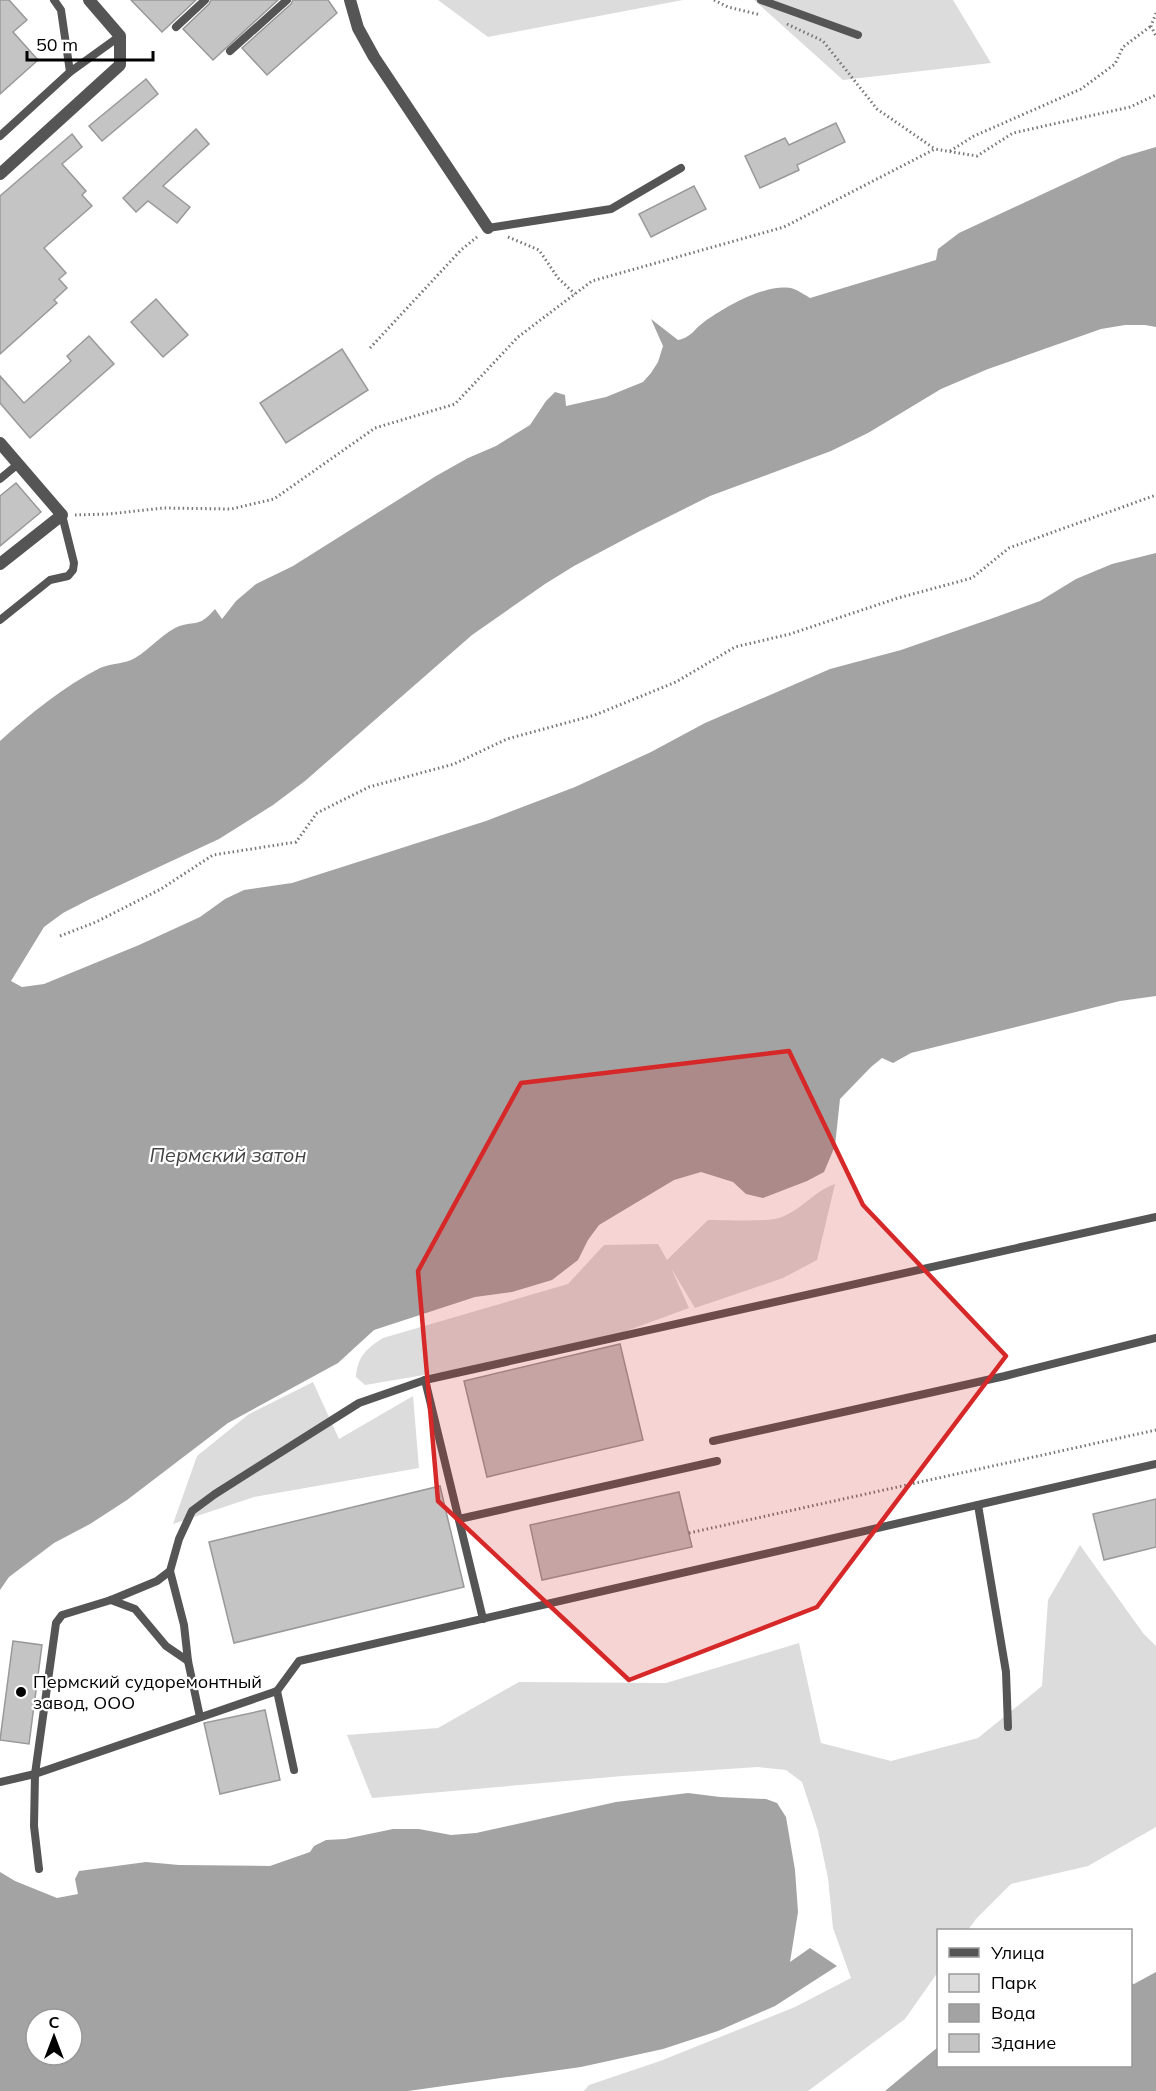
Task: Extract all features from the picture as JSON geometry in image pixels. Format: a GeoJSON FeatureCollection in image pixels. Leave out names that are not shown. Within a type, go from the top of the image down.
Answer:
{"type":"FeatureCollection","features":[{"type":"Feature","properties":{"kind":"street"},"geometry":{"type":"LineString","coordinates":[[0,174],[120,65],[120,36],[89,0]]}},
{"type":"Feature","properties":{"kind":"street"},"geometry":{"type":"LineString","coordinates":[[350,0],[358,28],[374,57],[488,228]]}},
{"type":"Feature","properties":{"kind":"street"},"geometry":{"type":"LineString","coordinates":[[0,443],[62,515],[0,564]]}},
{"type":"Feature","properties":{"kind":"lane"},"geometry":{"type":"LineString","coordinates":[[54,0],[61,10],[70,72]]}},
{"type":"Feature","properties":{"kind":"lane"},"geometry":{"type":"LineString","coordinates":[[176,27],[205,0]]}},
{"type":"Feature","properties":{"kind":"lane"},"geometry":{"type":"LineString","coordinates":[[230,51],[287,0]]}},
{"type":"Feature","properties":{"kind":"lane"},"geometry":{"type":"LineString","coordinates":[[761,0],[858,35]]}},
{"type":"Feature","properties":{"kind":"lane"},"geometry":{"type":"LineString","coordinates":[[0,136],[70,72],[120,36]]}},
{"type":"Feature","properties":{"kind":"lane"},"geometry":{"type":"LineString","coordinates":[[488,228],[611,209],[681,168]]}},
{"type":"Feature","properties":{"kind":"lane"},"geometry":{"type":"LineString","coordinates":[[0,479],[18,464]]}},
{"type":"Feature","properties":{"kind":"lane"},"geometry":{"type":"LineString","coordinates":[[0,620],[41,586],[50,580],[68,576],[74,570],[62,515]]}},
{"type":"Feature","properties":{"kind":"lane"},"geometry":{"type":"LineString","coordinates":[[200,1717],[188,1661],[184,1625],[170,1571],[179,1539],[192,1511],[359,1403],[425,1380],[1156,1217]]}},
{"type":"Feature","properties":{"kind":"lane"},"geometry":{"type":"LineString","coordinates":[[713,1442],[1005,1376],[1156,1338]]}},
{"type":"Feature","properties":{"kind":"lane"},"geometry":{"type":"LineString","coordinates":[[425,1380],[483,1619]]}},
{"type":"Feature","properties":{"kind":"lane"},"geometry":{"type":"LineString","coordinates":[[459,1519],[717,1461]]}},
{"type":"Feature","properties":{"kind":"lane"},"geometry":{"type":"LineString","coordinates":[[0,1782],[35,1774],[277,1691],[299,1661],[1156,1464]]}},
{"type":"Feature","properties":{"kind":"lane"},"geometry":{"type":"LineString","coordinates":[[978,1505],[1006,1672],[1008,1727]]}},
{"type":"Feature","properties":{"kind":"lane"},"geometry":{"type":"LineString","coordinates":[[39,1869],[34,1826],[35,1774],[56,1623],[62,1615],[111,1600],[157,1581],[170,1571]]}},
{"type":"Feature","properties":{"kind":"lane"},"geometry":{"type":"LineString","coordinates":[[111,1600],[135,1609],[166,1646],[188,1661]]}},
{"type":"Feature","properties":{"kind":"lane"},"geometry":{"type":"LineString","coordinates":[[277,1691],[294,1770]]}},
{"type":"Feature","properties":{"kind":"path"},"geometry":{"type":"LineString","coordinates":[[714,0],[728,7],[762,15]]}},
{"type":"Feature","properties":{"kind":"path"},"geometry":{"type":"LineString","coordinates":[[950,151],[974,136],[1081,89],[1115,64],[1123,47],[1151,26],[1156,13]]}},
{"type":"Feature","properties":{"kind":"path"},"geometry":{"type":"LineString","coordinates":[[783,22],[823,41],[877,109],[935,149],[977,156],[1013,133],[1130,107],[1156,95]]}},
{"type":"Feature","properties":{"kind":"path"},"geometry":{"type":"LineString","coordinates":[[1151,26],[1156,36]]}},
{"type":"Feature","properties":{"kind":"path"},"geometry":{"type":"LineString","coordinates":[[62,515],[109,514],[163,508],[231,509],[274,499],[375,428],[455,404],[518,337],[592,281],[784,227],[935,149]]}},
{"type":"Feature","properties":{"kind":"path"},"geometry":{"type":"LineString","coordinates":[[370,348],[461,250],[488,228],[539,250],[558,278],[575,294]]}},
{"type":"Feature","properties":{"kind":"path"},"geometry":{"type":"LineString","coordinates":[[60,936],[96,922],[161,889],[213,855],[296,842],[317,813],[369,787],[454,764],[507,739],[595,715],[676,682],[735,647],[790,634],[898,598],[972,578],[1009,548],[1156,495]]}},
{"type":"Feature","properties":{"kind":"path"},"geometry":{"type":"LineString","coordinates":[[689,1533],[1156,1430]]}},
{"type":"Feature","properties":{"kind":"highlighted area"},"geometry":{"type":"Polygon","coordinates":[[[789,1051],[863,1205],[1006,1356],[817,1607],[629,1680],[438,1501],[418,1271],[521,1083],[789,1051]]]}},
{"type":"Feature","properties":{"kind":"green space"},"geometry":{"type":"Polygon","coordinates":[[[438,0],[683,0],[488,37],[438,0]]]}},
{"type":"Feature","properties":{"kind":"green space"},"geometry":{"type":"Polygon","coordinates":[[[754,0],[953,0],[991,63],[843,80],[754,0]]]}},
{"type":"Feature","properties":{"kind":"green space"},"geometry":{"type":"Polygon","coordinates":[[[835,1184],[817,1260],[783,1278],[695,1308],[671,1268],[689,1308],[577,1349],[365,1385],[356,1377],[358,1364],[364,1354],[383,1338],[568,1284],[604,1245],[658,1244],[667,1260],[708,1220],[779,1218],[794,1211],[820,1191],[835,1184]]]}},
{"type":"Feature","properties":{"kind":"green space"},"geometry":{"type":"Polygon","coordinates":[[[313,1382],[339,1439],[413,1396],[419,1468],[254,1497],[173,1524],[197,1456],[249,1414],[313,1382]]]}},
{"type":"Feature","properties":{"kind":"green space"},"geometry":{"type":"Polygon","coordinates":[[[1080,1545],[1143,1633],[1156,1646],[1156,1827],[1088,1866],[1011,1884],[969,1929],[937,1929],[937,1973],[905,2019],[808,2091],[584,2091],[589,2085],[660,2061],[795,2007],[851,1978],[833,1928],[828,1878],[818,1831],[802,1782],[786,1770],[758,1767],[623,1776],[372,1798],[347,1735],[438,1728],[519,1682],[666,1683],[799,1643],[821,1743],[891,1761],[978,1738],[1042,1686],[1048,1600],[1080,1545]]]}},
{"type":"Feature","properties":{"kind":"water","name":"Пермский затон"},"geometry":{"type":"Polygon","coordinates":[[[1156,147],[1156,327],[1125,325],[1101,329],[988,369],[941,389],[868,433],[831,451],[710,496],[574,566],[472,635],[305,781],[273,805],[219,839],[90,899],[63,913],[44,927],[11,981],[22,987],[44,984],[200,917],[225,899],[244,890],[292,883],[486,821],[575,787],[651,752],[705,723],[830,669],[901,650],[996,617],[1040,601],[1076,579],[1112,564],[1156,553],[1156,996],[1120,1001],[911,1053],[893,1063],[882,1058],[840,1099],[835,1146],[824,1172],[763,1198],[746,1194],[733,1182],[701,1172],[674,1180],[599,1225],[578,1260],[552,1280],[512,1292],[475,1297],[374,1330],[338,1363],[228,1423],[127,1500],[90,1524],[54,1543],[9,1577],[0,1590],[0,741],[48,701],[87,675],[104,666],[135,658],[170,631],[181,625],[204,620],[215,609],[222,619],[236,601],[256,584],[293,566],[436,476],[496,446],[530,425],[555,392],[565,395],[566,406],[606,397],[643,382],[658,362],[663,346],[651,319],[678,340],[683,339],[723,310],[760,292],[772,289],[794,289],[810,298],[936,260],[938,249],[959,233],[1122,157],[1156,147]]]}},
{"type":"Feature","properties":{"kind":"water"},"geometry":{"type":"Polygon","coordinates":[[[688,1793],[766,1799],[777,1803],[786,1817],[795,1870],[798,1912],[790,1962],[810,1948],[837,1966],[775,2006],[718,2031],[663,2049],[581,2067],[408,2091],[0,2091],[0,1872],[15,1881],[57,1898],[78,1894],[75,1879],[79,1871],[146,1862],[179,1865],[270,1866],[310,1852],[314,1846],[326,1840],[345,1839],[393,1829],[419,1829],[451,1835],[476,1833],[616,1802],[688,1793]]]}},
{"type":"Feature","properties":{"kind":"water"},"geometry":{"type":"Polygon","coordinates":[[[1156,1972],[1156,2091],[885,2091],[937,2048],[937,2067],[1132,2067],[1132,1983],[1156,1972]]]}},
{"type":"Feature","properties":{"kind":"building"},"geometry":{"type":"Polygon","coordinates":[[[0,0],[9,0],[27,20],[13,32],[38,60],[0,94],[0,0]]]}},
{"type":"Feature","properties":{"kind":"building"},"geometry":{"type":"Polygon","coordinates":[[[131,0],[196,0],[162,32],[131,0]]]}},
{"type":"Feature","properties":{"kind":"building"},"geometry":{"type":"Polygon","coordinates":[[[211,0],[278,0],[213,60],[183,29],[211,0]]]}},
{"type":"Feature","properties":{"kind":"building"},"geometry":{"type":"Polygon","coordinates":[[[293,0],[328,0],[337,13],[267,75],[242,48],[293,0]]]}},
{"type":"Feature","properties":{"kind":"building"},"geometry":{"type":"Polygon","coordinates":[[[146,79],[158,94],[102,141],[89,126],[146,79]]]}},
{"type":"Feature","properties":{"kind":"building"},"geometry":{"type":"Polygon","coordinates":[[[836,123],[845,142],[797,165],[799,170],[760,188],[745,156],[785,138],[789,145],[836,123]]]}},
{"type":"Feature","properties":{"kind":"building"},"geometry":{"type":"Polygon","coordinates":[[[196,129],[209,144],[163,186],[190,207],[177,223],[148,201],[136,212],[123,198],[196,129]]]}},
{"type":"Feature","properties":{"kind":"building"},"geometry":{"type":"Polygon","coordinates":[[[72,134],[82,147],[62,164],[86,191],[82,195],[92,206],[44,248],[66,273],[59,279],[67,288],[54,300],[57,303],[0,354],[0,196],[72,134]]]}},
{"type":"Feature","properties":{"kind":"building"},"geometry":{"type":"Polygon","coordinates":[[[694,186],[706,209],[651,237],[639,214],[694,186]]]}},
{"type":"Feature","properties":{"kind":"building"},"geometry":{"type":"Polygon","coordinates":[[[156,299],[188,335],[163,357],[131,322],[156,299]]]}},
{"type":"Feature","properties":{"kind":"building"},"geometry":{"type":"Polygon","coordinates":[[[89,336],[114,364],[30,438],[0,403],[0,376],[24,403],[71,361],[67,356],[89,336]]]}},
{"type":"Feature","properties":{"kind":"building"},"geometry":{"type":"Polygon","coordinates":[[[342,349],[368,390],[286,443],[260,403],[342,349]]]}},
{"type":"Feature","properties":{"kind":"building"},"geometry":{"type":"Polygon","coordinates":[[[16,483],[41,512],[0,546],[0,496],[16,483]]]}},
{"type":"Feature","properties":{"kind":"building"},"geometry":{"type":"Polygon","coordinates":[[[620,1344],[643,1440],[487,1477],[464,1381],[620,1344]]]}},
{"type":"Feature","properties":{"kind":"building"},"geometry":{"type":"Polygon","coordinates":[[[440,1486],[464,1587],[234,1643],[209,1542],[440,1486]]]}},
{"type":"Feature","properties":{"kind":"building"},"geometry":{"type":"Polygon","coordinates":[[[679,1492],[692,1547],[542,1580],[530,1525],[679,1492]]]}},
{"type":"Feature","properties":{"kind":"building"},"geometry":{"type":"Polygon","coordinates":[[[1156,1499],[1156,1547],[1104,1560],[1093,1514],[1156,1499]]]}},
{"type":"Feature","properties":{"kind":"building","name":"Пермский судоремонтный завод, ООО"},"geometry":{"type":"Polygon","coordinates":[[[13,1641],[42,1645],[29,1744],[0,1740],[13,1641]]]}},
{"type":"Feature","properties":{"kind":"building"},"geometry":{"type":"Polygon","coordinates":[[[265,1710],[280,1780],[220,1794],[204,1723],[265,1710]]]}},
{"type":"Feature","properties":{"kind":"place","name":"Пермский судоремонтный завод, ООО"},"geometry":{"type":"Point","coordinates":[21,1692]}}]}
